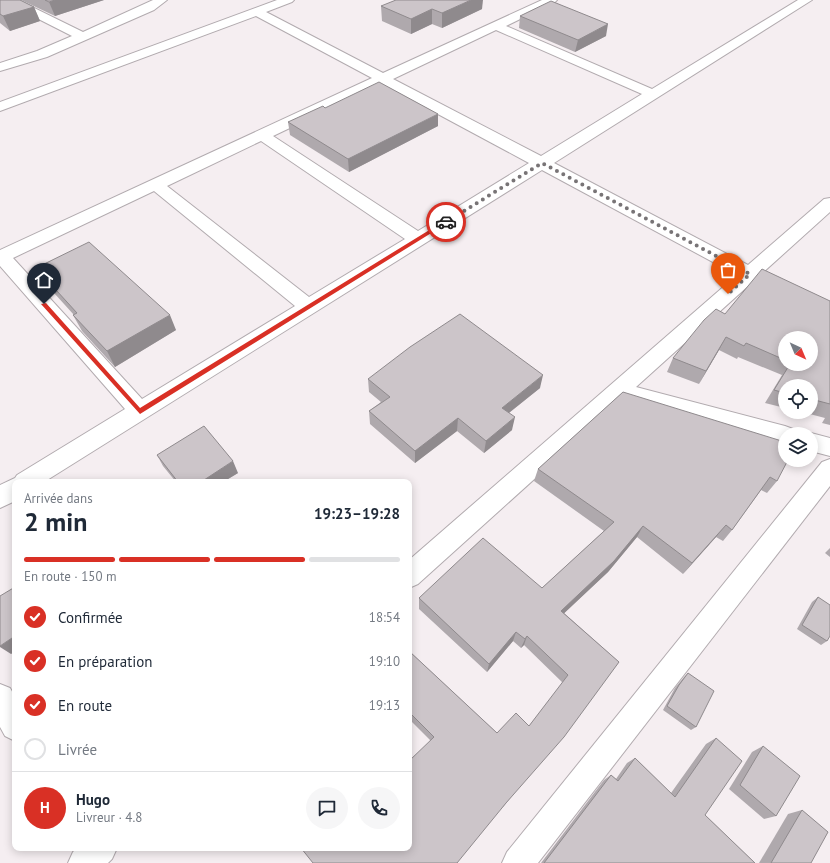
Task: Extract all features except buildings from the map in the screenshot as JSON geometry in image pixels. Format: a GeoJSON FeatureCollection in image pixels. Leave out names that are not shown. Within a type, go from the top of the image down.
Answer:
{"type":"FeatureCollection","features":[{"type":"Feature","properties":{"kind":"street"},"geometry":{"type":"LineString","coordinates":[[9,0],[82,36]]}},
{"type":"Feature","properties":{"kind":"street"},"geometry":{"type":"LineString","coordinates":[[0,67],[42,54],[150,7],[161,0]]}},
{"type":"Feature","properties":{"kind":"street"},"geometry":{"type":"LineString","coordinates":[[0,107],[288,0]]}},
{"type":"Feature","properties":{"kind":"street"},"geometry":{"type":"LineString","coordinates":[[140,411],[1,257],[552,0]]}},
{"type":"Feature","properties":{"kind":"street"},"geometry":{"type":"LineString","coordinates":[[30,479],[806,0]]}},
{"type":"Feature","properties":{"kind":"street"},"geometry":{"type":"LineString","coordinates":[[257,12],[750,274]]}},
{"type":"Feature","properties":{"kind":"street"},"geometry":{"type":"LineString","coordinates":[[496,26],[653,94]]}},
{"type":"Feature","properties":{"kind":"street"},"geometry":{"type":"LineString","coordinates":[[262,135],[418,239]]}},
{"type":"Feature","properties":{"kind":"street"},"geometry":{"type":"LineString","coordinates":[[156,185],[309,307]]}},
{"type":"Feature","properties":{"kind":"street"},"geometry":{"type":"LineString","coordinates":[[412,573],[830,203]]}},
{"type":"Feature","properties":{"kind":"street"},"geometry":{"type":"LineString","coordinates":[[618,391],[778,433]]}},
{"type":"Feature","properties":{"kind":"street"},"geometry":{"type":"LineString","coordinates":[[818,444],[830,447]]}},
{"type":"Feature","properties":{"kind":"street"},"geometry":{"type":"LineString","coordinates":[[518,863],[830,469]]}},
{"type":"Feature","properties":{"kind":"street"},"geometry":{"type":"LineString","coordinates":[[0,498],[12,490]]}},
{"type":"Feature","properties":{"kind":"street"},"geometry":{"type":"LineString","coordinates":[[0,698],[12,720]]}},
{"type":"Feature","properties":{"kind":"way so far"},"geometry":{"type":"LineString","coordinates":[[446,222],[542,163],[750,274],[728,294]]}},
{"type":"Feature","properties":{"kind":"route"},"geometry":{"type":"LineString","coordinates":[[44,304],[140,411],[446,222]]}}]}
